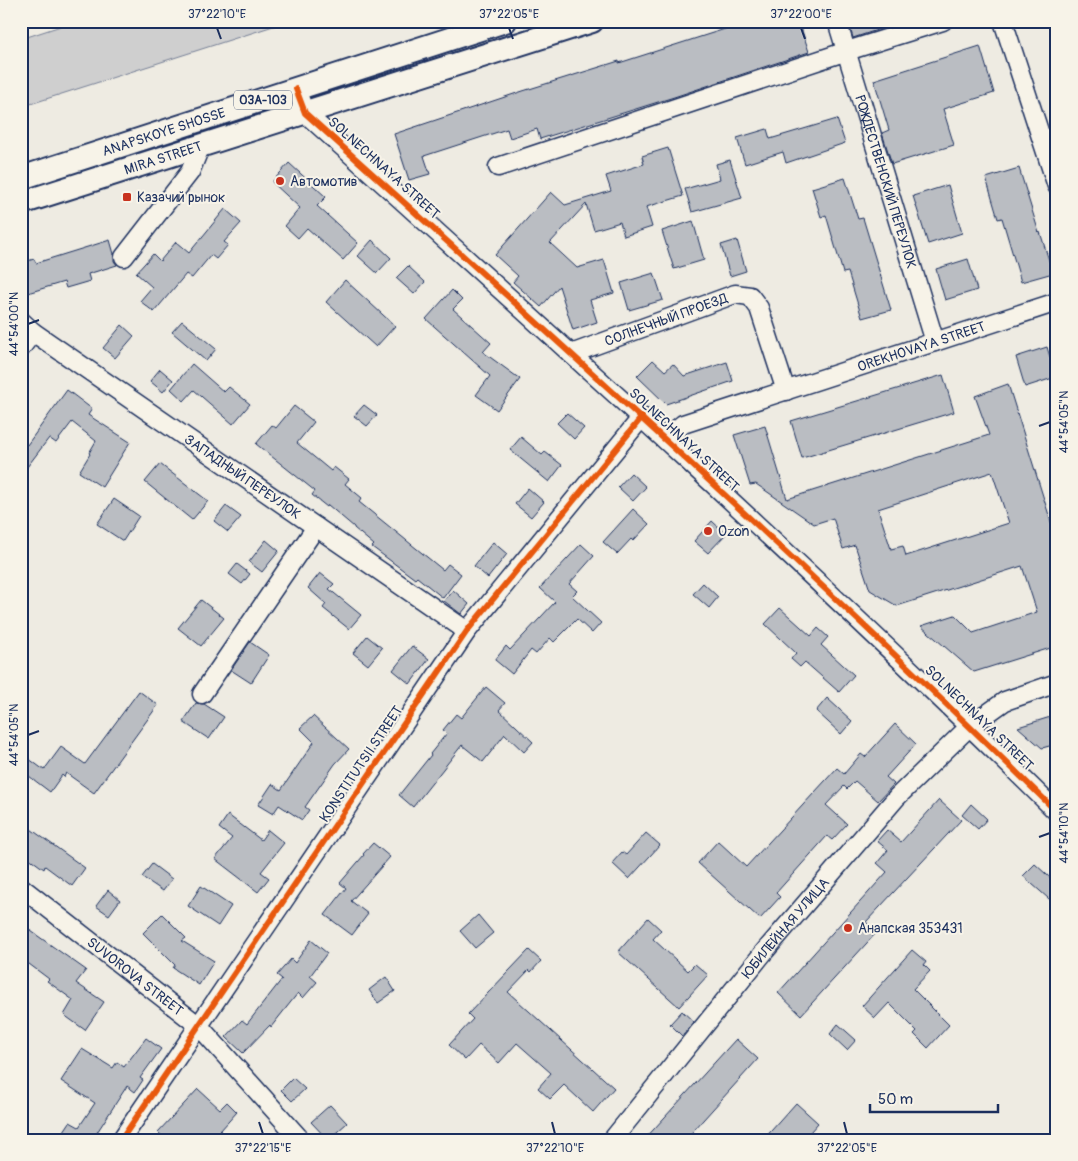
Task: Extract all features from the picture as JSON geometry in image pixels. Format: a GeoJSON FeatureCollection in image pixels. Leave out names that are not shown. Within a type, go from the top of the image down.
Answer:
{"type":"FeatureCollection","features":[{"type":"Feature","properties":{"kind":"main road","name":"ANAPSKOYE SHOSSE"},"geometry":{"type":"LineString","coordinates":[[21,178],[505,21]]}},
{"type":"Feature","properties":{"kind":"main road","name":"03А-103"},"geometry":{"type":"LineString","coordinates":[[305,113],[592,21]]}},
{"type":"Feature","properties":{"kind":"main road","name":"MIRA STREET"},"geometry":{"type":"LineString","coordinates":[[21,203],[305,113]]}},
{"type":"Feature","properties":{"kind":"street","name":"РОЖДЕСТВЕНСКИЙ ПЕРЕУЛОК"},"geometry":{"type":"LineString","coordinates":[[838,21],[935,342]]}},
{"type":"Feature","properties":{"kind":"street"},"geometry":{"type":"LineString","coordinates":[[498,167],[943,21]]}},
{"type":"Feature","properties":{"kind":"street"},"geometry":{"type":"LineString","coordinates":[[1003,21],[1057,186]]}},
{"type":"Feature","properties":{"kind":"street","name":"SOLNECHNAYA STREET"},"geometry":{"type":"LineString","coordinates":[[296,89],[305,113],[642,417],[970,726],[1057,812]]}},
{"type":"Feature","properties":{"kind":"street"},"geometry":{"type":"LineString","coordinates":[[124,258],[190,172],[201,146]]}},
{"type":"Feature","properties":{"kind":"street","name":"СОЛНЕЧНЫЙ ПРОЕЗД"},"geometry":{"type":"LineString","coordinates":[[572,354],[735,294],[750,296],[759,308],[786,391]]}},
{"type":"Feature","properties":{"kind":"street","name":"OREKHOVAYA STREET"},"geometry":{"type":"LineString","coordinates":[[665,439],[683,424],[1057,302]]}},
{"type":"Feature","properties":{"kind":"street"},"geometry":{"type":"LineString","coordinates":[[21,348],[27,326]]}},
{"type":"Feature","properties":{"kind":"street","name":"ЗАПАДНЫЙ ПЕРЕУЛОК"},"geometry":{"type":"LineString","coordinates":[[27,326],[467,631]]}},
{"type":"Feature","properties":{"kind":"street","name":"KONSTITUTSII STREET"},"geometry":{"type":"LineString","coordinates":[[121,1140],[467,631],[642,417]]}},
{"type":"Feature","properties":{"kind":"street"},"geometry":{"type":"LineString","coordinates":[[202,694],[316,527]]}},
{"type":"Feature","properties":{"kind":"street","name":"ЮБИЛЕЙНАЯ УЛИЦА"},"geometry":{"type":"LineString","coordinates":[[612,1140],[764,952],[897,797],[970,726],[1005,700],[1057,683]]}},
{"type":"Feature","properties":{"kind":"street","name":"SUVOROVA STREET"},"geometry":{"type":"LineString","coordinates":[[21,887],[199,1026],[301,1140]]}},
{"type":"Feature","properties":{"kind":"shaded area"},"geometry":{"type":"Polygon","coordinates":[[[76,21],[289,21],[21,107],[21,39],[76,21]]]}},
{"type":"Feature","properties":{"kind":"building"},"geometry":{"type":"Polygon","coordinates":[[[750,21],[799,21],[809,52],[540,139],[537,129],[510,138],[507,129],[424,156],[430,174],[409,180],[394,134],[523,91],[619,61],[619,63],[750,21]]]}},
{"type":"Feature","properties":{"kind":"building"},"geometry":{"type":"Polygon","coordinates":[[[848,21],[895,21],[895,24],[853,38],[848,21]]]}},
{"type":"Feature","properties":{"kind":"building"},"geometry":{"type":"Polygon","coordinates":[[[980,46],[994,93],[943,109],[954,145],[892,164],[882,133],[889,130],[874,80],[980,46]]]}},
{"type":"Feature","properties":{"kind":"building"},"geometry":{"type":"Polygon","coordinates":[[[837,119],[845,143],[786,163],[783,152],[745,164],[737,138],[767,129],[770,139],[837,119]]]}},
{"type":"Feature","properties":{"kind":"building"},"geometry":{"type":"Polygon","coordinates":[[[668,148],[683,196],[646,207],[652,227],[624,236],[620,222],[594,230],[586,204],[550,243],[577,268],[604,260],[614,293],[590,300],[597,322],[573,330],[559,286],[541,307],[513,282],[518,276],[495,255],[551,192],[565,205],[611,191],[606,176],[644,164],[642,156],[668,148]]]}},
{"type":"Feature","properties":{"kind":"building"},"geometry":{"type":"Polygon","coordinates":[[[730,160],[742,198],[692,212],[685,189],[720,179],[716,164],[730,160]]]}},
{"type":"Feature","properties":{"kind":"building"},"geometry":{"type":"Polygon","coordinates":[[[289,163],[326,197],[317,206],[358,243],[343,260],[307,228],[298,238],[285,226],[300,208],[272,182],[289,163]]]}},
{"type":"Feature","properties":{"kind":"building"},"geometry":{"type":"Polygon","coordinates":[[[1019,168],[1053,273],[1021,282],[1002,218],[998,219],[986,178],[1019,168]]]}},
{"type":"Feature","properties":{"kind":"building"},"geometry":{"type":"Polygon","coordinates":[[[845,178],[858,219],[863,218],[891,310],[862,318],[848,272],[843,273],[826,215],[821,217],[812,188],[845,178]]]}},
{"type":"Feature","properties":{"kind":"building"},"geometry":{"type":"Polygon","coordinates":[[[948,185],[962,233],[928,244],[913,196],[948,185]]]}},
{"type":"Feature","properties":{"kind":"building"},"geometry":{"type":"Polygon","coordinates":[[[225,209],[241,223],[224,242],[228,245],[216,259],[211,255],[192,278],[186,274],[154,312],[140,301],[152,287],[136,273],[153,254],[160,261],[176,242],[189,253],[225,209]]]}},
{"type":"Feature","properties":{"kind":"building"},"geometry":{"type":"Polygon","coordinates":[[[693,221],[704,260],[674,269],[662,231],[693,221]]]}},
{"type":"Feature","properties":{"kind":"building"},"geometry":{"type":"Polygon","coordinates":[[[110,240],[114,261],[117,265],[88,274],[90,281],[66,288],[64,282],[21,295],[21,263],[34,259],[36,263],[110,240]]]}},
{"type":"Feature","properties":{"kind":"building"},"geometry":{"type":"Polygon","coordinates":[[[372,240],[391,258],[377,273],[358,256],[372,240]]]}},
{"type":"Feature","properties":{"kind":"building"},"geometry":{"type":"Polygon","coordinates":[[[737,240],[746,271],[730,276],[721,245],[737,240]]]}},
{"type":"Feature","properties":{"kind":"building"},"geometry":{"type":"Polygon","coordinates":[[[968,259],[977,290],[945,300],[936,269],[968,259]]]}},
{"type":"Feature","properties":{"kind":"building"},"geometry":{"type":"Polygon","coordinates":[[[408,266],[425,282],[414,294],[396,278],[408,266]]]}},
{"type":"Feature","properties":{"kind":"building"},"geometry":{"type":"Polygon","coordinates":[[[654,273],[663,300],[629,310],[621,283],[654,273]]]}},
{"type":"Feature","properties":{"kind":"building"},"geometry":{"type":"Polygon","coordinates":[[[345,280],[395,326],[376,347],[326,302],[345,280]]]}},
{"type":"Feature","properties":{"kind":"building"},"geometry":{"type":"Polygon","coordinates":[[[452,290],[462,300],[453,309],[491,343],[483,352],[520,379],[497,410],[476,395],[490,376],[426,319],[452,290]]]}},
{"type":"Feature","properties":{"kind":"building"},"geometry":{"type":"Polygon","coordinates":[[[182,321],[216,349],[206,361],[172,332],[182,321]]]}},
{"type":"Feature","properties":{"kind":"building"},"geometry":{"type":"Polygon","coordinates":[[[122,325],[134,336],[115,358],[103,348],[122,325]]]}},
{"type":"Feature","properties":{"kind":"building"},"geometry":{"type":"Polygon","coordinates":[[[1047,347],[1056,377],[1025,387],[1016,357],[1047,347]]]}},
{"type":"Feature","properties":{"kind":"building"},"geometry":{"type":"Polygon","coordinates":[[[653,360],[665,371],[673,364],[684,376],[727,362],[733,381],[666,404],[637,376],[653,360]]]}},
{"type":"Feature","properties":{"kind":"building"},"geometry":{"type":"Polygon","coordinates":[[[192,364],[224,392],[229,387],[250,404],[233,424],[194,390],[184,401],[171,389],[192,364]]]}},
{"type":"Feature","properties":{"kind":"building"},"geometry":{"type":"Polygon","coordinates":[[[160,369],[173,380],[163,392],[150,381],[160,369]]]}},
{"type":"Feature","properties":{"kind":"building"},"geometry":{"type":"Polygon","coordinates":[[[943,375],[954,412],[802,458],[791,421],[943,375]]]}},
{"type":"Feature","properties":{"kind":"building"},"geometry":{"type":"Polygon","coordinates":[[[1008,384],[1057,541],[1057,646],[974,672],[921,626],[955,615],[973,633],[1037,612],[1022,566],[897,606],[870,590],[855,545],[843,549],[833,518],[814,524],[756,484],[750,485],[734,435],[765,426],[787,499],[989,435],[975,396],[1008,384]],[[992,472],[878,509],[891,549],[903,546],[906,556],[1009,523],[992,472]]]}},
{"type":"Feature","properties":{"kind":"building"},"geometry":{"type":"Polygon","coordinates":[[[67,390],[92,409],[88,415],[130,442],[102,487],[79,472],[96,441],[72,422],[56,443],[49,438],[21,475],[21,440],[27,445],[67,390]]]}},
{"type":"Feature","properties":{"kind":"building"},"geometry":{"type":"Polygon","coordinates":[[[364,405],[377,415],[367,426],[354,416],[364,405]]]}},
{"type":"Feature","properties":{"kind":"building"},"geometry":{"type":"Polygon","coordinates":[[[294,406],[314,422],[297,443],[331,471],[334,467],[349,479],[345,484],[362,498],[359,502],[443,570],[448,564],[461,574],[443,598],[417,577],[415,579],[372,547],[374,545],[354,527],[328,505],[327,507],[312,495],[315,491],[256,444],[272,425],[276,428],[294,406]]]}},
{"type":"Feature","properties":{"kind":"building"},"geometry":{"type":"Polygon","coordinates":[[[567,413],[584,428],[574,439],[557,423],[567,413]]]}},
{"type":"Feature","properties":{"kind":"building"},"geometry":{"type":"Polygon","coordinates":[[[521,437],[542,455],[545,452],[562,465],[549,482],[510,450],[521,437]]]}},
{"type":"Feature","properties":{"kind":"building"},"geometry":{"type":"Polygon","coordinates":[[[160,464],[208,501],[192,520],[145,482],[160,464]]]}},
{"type":"Feature","properties":{"kind":"building"},"geometry":{"type":"Polygon","coordinates":[[[631,473],[646,487],[633,501],[618,487],[631,473]]]}},
{"type":"Feature","properties":{"kind":"building"},"geometry":{"type":"Polygon","coordinates":[[[528,488],[544,502],[531,517],[515,504],[528,488]]]}},
{"type":"Feature","properties":{"kind":"building"},"geometry":{"type":"Polygon","coordinates":[[[114,499],[139,516],[123,541],[97,524],[114,499]]]}},
{"type":"Feature","properties":{"kind":"building"},"geometry":{"type":"Polygon","coordinates":[[[226,506],[241,517],[228,532],[214,521],[226,506]]]}},
{"type":"Feature","properties":{"kind":"building"},"geometry":{"type":"Polygon","coordinates":[[[633,509],[649,524],[617,554],[603,542],[633,509]]]}},
{"type":"Feature","properties":{"kind":"building"},"geometry":{"type":"Polygon","coordinates":[[[712,521],[726,534],[708,553],[694,541],[712,521]]]}},
{"type":"Feature","properties":{"kind":"building"},"geometry":{"type":"Polygon","coordinates":[[[266,540],[279,551],[262,572],[249,562],[266,540]]]}},
{"type":"Feature","properties":{"kind":"building"},"geometry":{"type":"Polygon","coordinates":[[[493,542],[507,554],[488,578],[474,566],[493,542]]]}},
{"type":"Feature","properties":{"kind":"building"},"geometry":{"type":"Polygon","coordinates":[[[581,544],[594,556],[569,584],[577,591],[572,596],[601,623],[592,633],[577,619],[554,642],[550,638],[536,654],[531,650],[512,674],[495,660],[506,646],[510,650],[555,602],[540,588],[581,544]]]}},
{"type":"Feature","properties":{"kind":"building"},"geometry":{"type":"Polygon","coordinates":[[[237,564],[250,574],[242,584],[229,574],[237,564]]]}},
{"type":"Feature","properties":{"kind":"building"},"geometry":{"type":"Polygon","coordinates":[[[320,573],[334,584],[329,589],[361,615],[349,629],[323,608],[326,604],[308,588],[320,573]]]}},
{"type":"Feature","properties":{"kind":"building"},"geometry":{"type":"Polygon","coordinates":[[[703,583],[718,597],[709,608],[693,594],[703,583]]]}},
{"type":"Feature","properties":{"kind":"building"},"geometry":{"type":"Polygon","coordinates":[[[453,590],[469,604],[461,614],[444,601],[453,590]]]}},
{"type":"Feature","properties":{"kind":"building"},"geometry":{"type":"Polygon","coordinates":[[[201,600],[224,618],[201,646],[178,628],[201,600]]]}},
{"type":"Feature","properties":{"kind":"building"},"geometry":{"type":"Polygon","coordinates":[[[780,608],[811,636],[818,628],[828,637],[821,645],[854,675],[839,692],[805,662],[800,667],[791,659],[796,653],[765,624],[780,608]]]}},
{"type":"Feature","properties":{"kind":"building"},"geometry":{"type":"Polygon","coordinates":[[[367,636],[382,648],[368,665],[353,653],[367,636]]]}},
{"type":"Feature","properties":{"kind":"building"},"geometry":{"type":"Polygon","coordinates":[[[250,642],[269,655],[251,683],[231,670],[250,642]]]}},
{"type":"Feature","properties":{"kind":"building"},"geometry":{"type":"Polygon","coordinates":[[[412,646],[429,659],[410,684],[393,670],[412,646]]]}},
{"type":"Feature","properties":{"kind":"building"},"geometry":{"type":"Polygon","coordinates":[[[486,687],[505,703],[499,710],[533,742],[524,752],[505,734],[483,762],[462,745],[413,807],[399,795],[447,733],[443,730],[456,714],[461,718],[486,687]]]}},
{"type":"Feature","properties":{"kind":"building"},"geometry":{"type":"Polygon","coordinates":[[[139,691],[158,705],[94,793],[66,773],[64,777],[62,775],[50,792],[21,770],[21,753],[44,770],[61,747],[85,764],[139,691]]]}},
{"type":"Feature","properties":{"kind":"building"},"geometry":{"type":"Polygon","coordinates":[[[827,698],[852,721],[841,734],[816,711],[827,698]]]}},
{"type":"Feature","properties":{"kind":"building"},"geometry":{"type":"Polygon","coordinates":[[[196,703],[204,704],[224,717],[209,739],[183,722],[196,703]]]}},
{"type":"Feature","properties":{"kind":"building"},"geometry":{"type":"Polygon","coordinates":[[[1057,715],[1057,744],[1042,748],[1018,727],[1057,715]]]}},
{"type":"Feature","properties":{"kind":"building"},"geometry":{"type":"Polygon","coordinates":[[[313,716],[349,749],[335,764],[305,807],[309,810],[302,820],[279,805],[273,814],[258,805],[272,784],[281,790],[314,742],[300,728],[313,716]]]}},
{"type":"Feature","properties":{"kind":"building"},"geometry":{"type":"Polygon","coordinates":[[[895,724],[916,744],[886,777],[894,784],[878,801],[855,781],[847,789],[844,786],[826,805],[847,824],[832,840],[827,836],[776,893],[780,897],[760,919],[698,863],[718,841],[746,867],[837,768],[844,774],[861,754],[865,757],[895,724]]]}},
{"type":"Feature","properties":{"kind":"building"},"geometry":{"type":"Polygon","coordinates":[[[939,800],[961,820],[866,922],[877,932],[801,1015],[778,993],[887,872],[877,863],[888,850],[877,841],[887,830],[901,842],[939,800]]]}},
{"type":"Feature","properties":{"kind":"building"},"geometry":{"type":"Polygon","coordinates":[[[971,804],[987,819],[978,829],[962,815],[971,804]]]}},
{"type":"Feature","properties":{"kind":"building"},"geometry":{"type":"Polygon","coordinates":[[[228,815],[261,840],[268,830],[284,843],[261,872],[269,878],[258,892],[215,859],[232,838],[219,828],[228,815]]]}},
{"type":"Feature","properties":{"kind":"building"},"geometry":{"type":"Polygon","coordinates":[[[21,822],[85,868],[72,886],[45,866],[44,869],[21,852],[21,822]]]}},
{"type":"Feature","properties":{"kind":"building"},"geometry":{"type":"Polygon","coordinates":[[[646,833],[660,845],[629,879],[612,863],[622,852],[626,855],[646,833]]]}},
{"type":"Feature","properties":{"kind":"building"},"geometry":{"type":"Polygon","coordinates":[[[373,843],[390,857],[351,901],[368,914],[352,935],[325,915],[346,888],[340,883],[373,843]]]}},
{"type":"Feature","properties":{"kind":"building"},"geometry":{"type":"Polygon","coordinates":[[[152,864],[172,879],[163,891],[142,877],[152,864]]]}},
{"type":"Feature","properties":{"kind":"building"},"geometry":{"type":"Polygon","coordinates":[[[1035,864],[1057,884],[1057,906],[1023,876],[1035,864]]]}},
{"type":"Feature","properties":{"kind":"building"},"geometry":{"type":"Polygon","coordinates":[[[201,886],[231,906],[218,926],[188,906],[201,886]]]}},
{"type":"Feature","properties":{"kind":"building"},"geometry":{"type":"Polygon","coordinates":[[[108,890],[120,900],[109,915],[96,906],[108,890]]]}},
{"type":"Feature","properties":{"kind":"building"},"geometry":{"type":"Polygon","coordinates":[[[162,914],[186,938],[182,941],[214,961],[199,985],[173,968],[175,965],[143,933],[162,914]]]}},
{"type":"Feature","properties":{"kind":"building"},"geometry":{"type":"Polygon","coordinates":[[[478,915],[493,933],[475,948],[460,931],[478,915]]]}},
{"type":"Feature","properties":{"kind":"building"},"geometry":{"type":"Polygon","coordinates":[[[648,918],[661,930],[653,939],[688,971],[695,964],[708,975],[679,1007],[618,952],[648,918]]]}},
{"type":"Feature","properties":{"kind":"building"},"geometry":{"type":"Polygon","coordinates":[[[21,924],[86,970],[76,983],[104,1002],[85,1030],[64,1015],[73,1000],[47,981],[49,979],[21,958],[21,924]]]}},
{"type":"Feature","properties":{"kind":"building"},"geometry":{"type":"Polygon","coordinates":[[[311,940],[327,953],[310,976],[317,982],[303,998],[298,993],[271,1027],[270,1025],[243,1053],[226,1037],[242,1020],[247,1024],[282,979],[277,975],[291,959],[295,963],[311,940]]]}},
{"type":"Feature","properties":{"kind":"building"},"geometry":{"type":"Polygon","coordinates":[[[529,950],[541,961],[531,972],[529,970],[508,992],[614,1088],[593,1112],[564,1085],[550,1099],[538,1088],[551,1073],[517,1043],[499,1063],[479,1045],[465,1060],[449,1045],[473,1019],[468,1014],[529,950]]]}},
{"type":"Feature","properties":{"kind":"building"},"geometry":{"type":"Polygon","coordinates":[[[912,950],[926,962],[924,965],[930,971],[913,989],[949,1025],[928,1048],[914,1034],[917,1031],[889,1003],[875,1018],[862,1006],[912,950]]]}},
{"type":"Feature","properties":{"kind":"building"},"geometry":{"type":"Polygon","coordinates":[[[386,977],[395,991],[378,1003],[369,990],[386,977]]]}},
{"type":"Feature","properties":{"kind":"building"},"geometry":{"type":"Polygon","coordinates":[[[682,1011],[694,1022],[682,1036],[670,1024],[682,1011]]]}},
{"type":"Feature","properties":{"kind":"building"},"geometry":{"type":"Polygon","coordinates":[[[838,1024],[856,1040],[847,1050],[830,1034],[838,1024]]]}},
{"type":"Feature","properties":{"kind":"building"},"geometry":{"type":"Polygon","coordinates":[[[146,1038],[161,1049],[140,1078],[143,1080],[135,1092],[127,1086],[94,1137],[97,1140],[58,1140],[70,1122],[79,1127],[95,1103],[61,1081],[82,1049],[113,1068],[117,1062],[124,1067],[146,1038]]]}},
{"type":"Feature","properties":{"kind":"building"},"geometry":{"type":"Polygon","coordinates":[[[736,1039],[758,1059],[685,1140],[644,1140],[736,1039]]]}},
{"type":"Feature","properties":{"kind":"building"},"geometry":{"type":"Polygon","coordinates":[[[293,1078],[305,1089],[292,1101],[281,1090],[293,1078]]]}},
{"type":"Feature","properties":{"kind":"building"},"geometry":{"type":"Polygon","coordinates":[[[198,1089],[220,1109],[227,1102],[237,1112],[212,1140],[166,1140],[158,1132],[198,1089]]]}},
{"type":"Feature","properties":{"kind":"building"},"geometry":{"type":"Polygon","coordinates":[[[796,1103],[818,1123],[803,1140],[763,1140],[796,1103]]]}},
{"type":"Feature","properties":{"kind":"building"},"geometry":{"type":"Polygon","coordinates":[[[330,1105],[347,1123],[328,1140],[311,1122],[330,1105]]]}},
{"type":"Feature","properties":{"kind":"cycle path"},"geometry":{"type":"LineString","coordinates":[[296,89],[305,113],[779,545],[1057,812]]}},
{"type":"Feature","properties":{"kind":"cycle path"},"geometry":{"type":"LineString","coordinates":[[121,1140],[467,631],[642,417]]}},
{"type":"Feature","properties":{"kind":"place","name":"Автомотив"},"geometry":{"type":"Point","coordinates":[280,181]}},
{"type":"Feature","properties":{"kind":"place","name":"Казачий рынок"},"geometry":{"type":"Point","coordinates":[127,197]}},
{"type":"Feature","properties":{"kind":"place","name":"Ozon"},"geometry":{"type":"Point","coordinates":[708,531]}},
{"type":"Feature","properties":{"kind":"place","name":"Анапская 353431"},"geometry":{"type":"Point","coordinates":[848,928]}}]}
